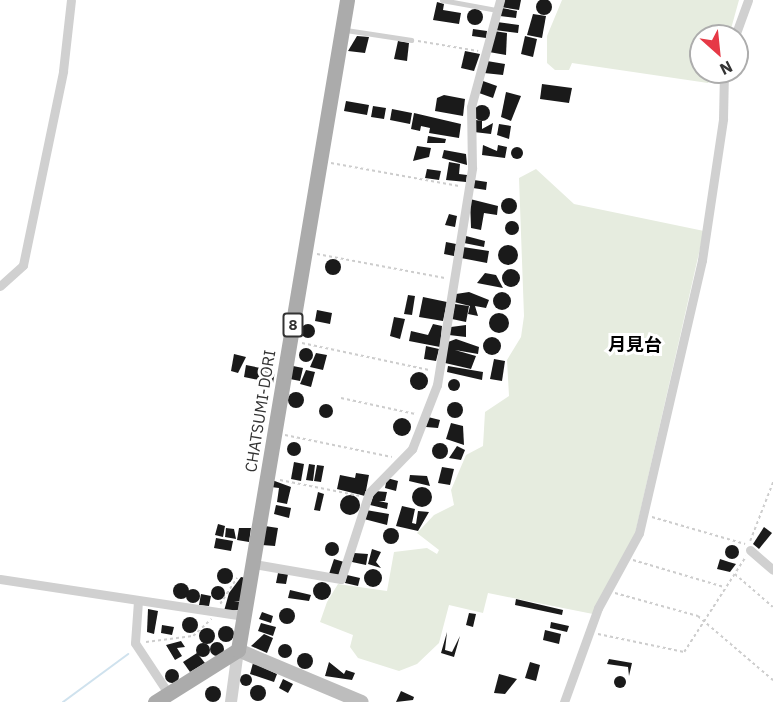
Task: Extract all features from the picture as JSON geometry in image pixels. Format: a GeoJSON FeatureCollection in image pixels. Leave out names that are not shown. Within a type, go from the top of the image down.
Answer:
{"type":"FeatureCollection","features":[{"type":"Feature","properties":{"kind":"main road","name":"CHATSUMI-DORI"},"geometry":{"type":"LineString","coordinates":[[238,651],[347,0]]}},
{"type":"Feature","properties":{"kind":"main road"},"geometry":{"type":"LineString","coordinates":[[155,702],[238,651],[362,702]]}},
{"type":"Feature","properties":{"kind":"street"},"geometry":{"type":"LineString","coordinates":[[0,286],[23,266],[63,71],[71,0]]}},
{"type":"Feature","properties":{"kind":"street"},"geometry":{"type":"LineString","coordinates":[[739,24],[748,0]]}},
{"type":"Feature","properties":{"kind":"street"},"geometry":{"type":"LineString","coordinates":[[254,564],[341,579],[367,498],[404,459],[425,416],[439,372],[469,187],[471,106],[498,5]]}},
{"type":"Feature","properties":{"kind":"street"},"geometry":{"type":"LineString","coordinates":[[564,702],[567,682],[582,661],[607,591],[627,558],[644,515],[702,260],[723,119],[724,84]]}},
{"type":"Feature","properties":{"kind":"street"},"geometry":{"type":"LineString","coordinates":[[749,548],[773,570]]}},
{"type":"Feature","properties":{"kind":"street"},"geometry":{"type":"LineString","coordinates":[[0,579],[244,616]]}},
{"type":"Feature","properties":{"kind":"street"},"geometry":{"type":"LineString","coordinates":[[138,601],[135,643],[168,693]]}},
{"type":"Feature","properties":{"kind":"street"},"geometry":{"type":"LineString","coordinates":[[231,702],[238,651]]}},
{"type":"Feature","properties":{"kind":"lane"},"geometry":{"type":"LineString","coordinates":[[442,0],[498,5]]}},
{"type":"Feature","properties":{"kind":"lane"},"geometry":{"type":"LineString","coordinates":[[343,30],[411,40]]}},
{"type":"Feature","properties":{"kind":"path"},"geometry":{"type":"LineString","coordinates":[[411,40],[485,53]]}},
{"type":"Feature","properties":{"kind":"path"},"geometry":{"type":"LineString","coordinates":[[321,161],[469,187]]}},
{"type":"Feature","properties":{"kind":"path"},"geometry":{"type":"LineString","coordinates":[[305,252],[454,280]]}},
{"type":"Feature","properties":{"kind":"path"},"geometry":{"type":"LineString","coordinates":[[290,341],[439,372]]}},
{"type":"Feature","properties":{"kind":"path"},"geometry":{"type":"LineString","coordinates":[[341,398],[425,416]]}},
{"type":"Feature","properties":{"kind":"path"},"geometry":{"type":"LineString","coordinates":[[275,434],[404,459]]}},
{"type":"Feature","properties":{"kind":"path"},"geometry":{"type":"LineString","coordinates":[[268,477],[367,498]]}},
{"type":"Feature","properties":{"kind":"path"},"geometry":{"type":"LineString","coordinates":[[591,632],[684,652],[703,618],[749,548],[773,482]]}},
{"type":"Feature","properties":{"kind":"path"},"geometry":{"type":"LineString","coordinates":[[644,515],[749,548]]}},
{"type":"Feature","properties":{"kind":"path"},"geometry":{"type":"LineString","coordinates":[[627,558],[724,587]]}},
{"type":"Feature","properties":{"kind":"path"},"geometry":{"type":"LineString","coordinates":[[734,574],[773,607]]}},
{"type":"Feature","properties":{"kind":"path"},"geometry":{"type":"LineString","coordinates":[[607,591],[703,618],[773,680]]}},
{"type":"Feature","properties":{"kind":"shaded area"},"geometry":{"type":"Polygon","coordinates":[[[562,0],[739,0],[732,24],[689,24],[689,80],[572,63],[569,70],[555,70],[547,63],[547,36],[562,0]]]}},
{"type":"Feature","properties":{"kind":"shaded area"},"geometry":{"type":"Polygon","coordinates":[[[536,169],[574,204],[704,231],[633,543],[593,614],[488,593],[483,613],[449,605],[439,643],[417,664],[399,671],[358,658],[350,647],[353,635],[320,622],[327,602],[338,584],[387,591],[394,552],[427,548],[437,554],[439,550],[417,533],[434,515],[454,505],[451,490],[466,455],[483,446],[485,412],[509,396],[507,360],[521,337],[524,316],[519,178],[536,169]]]}},
{"type":"Feature","properties":{"kind":"building"},"geometry":{"type":"Polygon","coordinates":[[[541,-1],[547,-1],[552,7],[550,13],[541,15],[536,10],[536,4],[541,-1]]]}},
{"type":"Feature","properties":{"kind":"building"},"geometry":{"type":"Polygon","coordinates":[[[503,0],[521,0],[519,10],[501,7],[503,0]]]}},
{"type":"Feature","properties":{"kind":"building"},"geometry":{"type":"Polygon","coordinates":[[[437,2],[444,4],[443,10],[461,13],[459,24],[433,20],[437,2]]]}},
{"type":"Feature","properties":{"kind":"building"},"geometry":{"type":"Polygon","coordinates":[[[502,8],[517,11],[516,18],[500,16],[502,8]]]}},
{"type":"Feature","properties":{"kind":"building"},"geometry":{"type":"Polygon","coordinates":[[[472,9],[478,9],[483,17],[481,23],[472,25],[467,20],[467,14],[472,9]]]}},
{"type":"Feature","properties":{"kind":"building"},"geometry":{"type":"Polygon","coordinates":[[[533,14],[546,16],[542,38],[527,35],[533,14]]]}},
{"type":"Feature","properties":{"kind":"building"},"geometry":{"type":"Polygon","coordinates":[[[497,22],[519,25],[518,33],[495,30],[497,22]]]}},
{"type":"Feature","properties":{"kind":"building"},"geometry":{"type":"Polygon","coordinates":[[[473,29],[487,31],[486,38],[472,36],[473,29]]]}},
{"type":"Feature","properties":{"kind":"building"},"geometry":{"type":"Polygon","coordinates":[[[494,31],[507,33],[506,55],[489,52],[494,31]]]}},
{"type":"Feature","properties":{"kind":"building"},"geometry":{"type":"Polygon","coordinates":[[[357,36],[369,37],[365,53],[348,51],[357,36]]]}},
{"type":"Feature","properties":{"kind":"building"},"geometry":{"type":"Polygon","coordinates":[[[525,36],[537,39],[533,57],[521,54],[525,36]]]}},
{"type":"Feature","properties":{"kind":"building"},"geometry":{"type":"Polygon","coordinates":[[[398,41],[409,43],[407,61],[394,59],[398,41]]]}},
{"type":"Feature","properties":{"kind":"building"},"geometry":{"type":"Polygon","coordinates":[[[465,51],[480,54],[474,71],[461,68],[465,51]]]}},
{"type":"Feature","properties":{"kind":"building"},"geometry":{"type":"Polygon","coordinates":[[[487,61],[505,64],[503,75],[484,73],[487,61]]]}},
{"type":"Feature","properties":{"kind":"building"},"geometry":{"type":"Polygon","coordinates":[[[483,81],[497,86],[493,98],[479,93],[483,81]]]}},
{"type":"Feature","properties":{"kind":"building"},"geometry":{"type":"Polygon","coordinates":[[[542,84],[572,88],[569,103],[540,99],[542,84]]]}},
{"type":"Feature","properties":{"kind":"building"},"geometry":{"type":"Polygon","coordinates":[[[506,92],[521,96],[511,121],[501,117],[506,92]]]}},
{"type":"Feature","properties":{"kind":"building"},"geometry":{"type":"Polygon","coordinates":[[[444,95],[465,99],[463,116],[435,111],[437,98],[444,95]]]}},
{"type":"Feature","properties":{"kind":"building"},"geometry":{"type":"Polygon","coordinates":[[[346,101],[369,105],[367,115],[344,111],[346,101]]]}},
{"type":"Feature","properties":{"kind":"building"},"geometry":{"type":"Polygon","coordinates":[[[482,105],[488,107],[490,113],[488,119],[482,121],[476,119],[474,113],[476,107],[482,105]]]}},
{"type":"Feature","properties":{"kind":"building"},"geometry":{"type":"Polygon","coordinates":[[[373,106],[386,108],[384,119],[371,117],[373,106]]]}},
{"type":"Feature","properties":{"kind":"building"},"geometry":{"type":"Polygon","coordinates":[[[392,109],[412,113],[410,124],[390,120],[392,109]]]}},
{"type":"Feature","properties":{"kind":"building"},"geometry":{"type":"Polygon","coordinates":[[[414,113],[461,124],[459,138],[429,133],[430,128],[421,126],[420,131],[411,129],[414,113]]]}},
{"type":"Feature","properties":{"kind":"building"},"geometry":{"type":"Polygon","coordinates":[[[476,120],[482,121],[482,129],[493,123],[491,134],[474,132],[476,120]]]}},
{"type":"Feature","properties":{"kind":"building"},"geometry":{"type":"Polygon","coordinates":[[[499,124],[511,126],[509,139],[497,135],[499,124]]]}},
{"type":"Feature","properties":{"kind":"building"},"geometry":{"type":"Polygon","coordinates":[[[428,136],[446,139],[445,143],[427,143],[428,136]]]}},
{"type":"Feature","properties":{"kind":"building"},"geometry":{"type":"Polygon","coordinates":[[[483,145],[497,151],[498,145],[507,147],[505,158],[482,155],[483,145]]]}},
{"type":"Feature","properties":{"kind":"building"},"geometry":{"type":"Polygon","coordinates":[[[417,146],[431,148],[429,157],[413,161],[417,146]]]}},
{"type":"Feature","properties":{"kind":"building"},"geometry":{"type":"Polygon","coordinates":[[[519,147],[523,153],[519,159],[515,159],[511,151],[519,147]]]}},
{"type":"Feature","properties":{"kind":"building"},"geometry":{"type":"Polygon","coordinates":[[[444,150],[466,154],[467,165],[442,158],[444,150]]]}},
{"type":"Feature","properties":{"kind":"building"},"geometry":{"type":"Polygon","coordinates":[[[449,162],[460,164],[459,174],[467,175],[466,182],[446,180],[449,162]]]}},
{"type":"Feature","properties":{"kind":"building"},"geometry":{"type":"Polygon","coordinates":[[[427,169],[441,171],[439,180],[425,178],[427,169]]]}},
{"type":"Feature","properties":{"kind":"building"},"geometry":{"type":"Polygon","coordinates":[[[474,180],[487,182],[486,190],[473,188],[474,180]]]}},
{"type":"Feature","properties":{"kind":"building"},"geometry":{"type":"Polygon","coordinates":[[[506,198],[512,198],[517,206],[515,212],[506,214],[501,209],[501,203],[506,198]]]}},
{"type":"Feature","properties":{"kind":"building"},"geometry":{"type":"Polygon","coordinates":[[[470,199],[498,206],[497,215],[484,213],[481,230],[471,228],[470,199]]]}},
{"type":"Feature","properties":{"kind":"building"},"geometry":{"type":"Polygon","coordinates":[[[449,214],[457,216],[455,227],[445,225],[449,214]]]}},
{"type":"Feature","properties":{"kind":"building"},"geometry":{"type":"Polygon","coordinates":[[[509,221],[515,221],[519,228],[515,235],[509,235],[505,231],[505,225],[509,221]]]}},
{"type":"Feature","properties":{"kind":"building"},"geometry":{"type":"Polygon","coordinates":[[[466,236],[485,241],[484,247],[464,243],[466,236]]]}},
{"type":"Feature","properties":{"kind":"building"},"geometry":{"type":"Polygon","coordinates":[[[446,242],[456,244],[454,256],[444,254],[446,242]]]}},
{"type":"Feature","properties":{"kind":"building"},"geometry":{"type":"Polygon","coordinates":[[[504,245],[512,245],[518,251],[518,259],[512,265],[504,265],[498,259],[498,251],[504,245]]]}},
{"type":"Feature","properties":{"kind":"building"},"geometry":{"type":"Polygon","coordinates":[[[463,247],[489,251],[487,263],[461,258],[463,247]]]}},
{"type":"Feature","properties":{"kind":"building"},"geometry":{"type":"Polygon","coordinates":[[[333,259],[341,267],[333,275],[325,267],[333,259]]]}},
{"type":"Feature","properties":{"kind":"building"},"geometry":{"type":"Polygon","coordinates":[[[511,269],[517,272],[520,278],[517,284],[511,287],[505,284],[502,278],[505,272],[511,269]]]}},
{"type":"Feature","properties":{"kind":"building"},"geometry":{"type":"Polygon","coordinates":[[[485,273],[496,275],[503,288],[477,283],[485,273]]]}},
{"type":"Feature","properties":{"kind":"building"},"geometry":{"type":"Polygon","coordinates":[[[469,292],[489,300],[486,308],[475,306],[478,316],[468,314],[470,306],[454,302],[456,294],[469,292]]]}},
{"type":"Feature","properties":{"kind":"building"},"geometry":{"type":"Polygon","coordinates":[[[502,292],[508,295],[511,301],[508,307],[502,310],[496,307],[493,301],[496,295],[502,292]]]}},
{"type":"Feature","properties":{"kind":"building"},"geometry":{"type":"Polygon","coordinates":[[[408,295],[415,296],[412,315],[404,314],[408,295]]]}},
{"type":"Feature","properties":{"kind":"building"},"geometry":{"type":"Polygon","coordinates":[[[423,297],[447,302],[443,321],[419,317],[423,297]]]}},
{"type":"Feature","properties":{"kind":"building"},"geometry":{"type":"Polygon","coordinates":[[[455,304],[469,306],[466,322],[452,319],[455,304]]]}},
{"type":"Feature","properties":{"kind":"building"},"geometry":{"type":"Polygon","coordinates":[[[317,310],[332,313],[330,324],[315,321],[317,310]]]}},
{"type":"Feature","properties":{"kind":"building"},"geometry":{"type":"Polygon","coordinates":[[[499,313],[506,316],[509,323],[506,330],[499,333],[492,330],[489,323],[492,316],[499,313]]]}},
{"type":"Feature","properties":{"kind":"building"},"geometry":{"type":"Polygon","coordinates":[[[394,317],[405,319],[400,339],[390,336],[394,317]]]}},
{"type":"Feature","properties":{"kind":"building"},"geometry":{"type":"Polygon","coordinates":[[[308,324],[313,326],[315,331],[313,336],[308,338],[303,336],[301,331],[303,326],[308,324]]]}},
{"type":"Feature","properties":{"kind":"building"},"geometry":{"type":"Polygon","coordinates":[[[433,324],[442,326],[440,347],[409,341],[411,331],[428,335],[433,324]]]}},
{"type":"Feature","properties":{"kind":"building"},"geometry":{"type":"Polygon","coordinates":[[[466,325],[466,337],[449,335],[451,327],[466,325]]]}},
{"type":"Feature","properties":{"kind":"building"},"geometry":{"type":"Polygon","coordinates":[[[492,337],[500,342],[501,346],[496,354],[492,355],[484,350],[483,346],[488,338],[492,337]]]}},
{"type":"Feature","properties":{"kind":"building"},"geometry":{"type":"Polygon","coordinates":[[[456,339],[479,347],[478,354],[455,350],[476,356],[471,369],[445,363],[448,342],[456,339]]]}},
{"type":"Feature","properties":{"kind":"building"},"geometry":{"type":"Polygon","coordinates":[[[426,346],[439,349],[436,361],[424,359],[426,346]]]}},
{"type":"Feature","properties":{"kind":"building"},"geometry":{"type":"Polygon","coordinates":[[[303,348],[309,348],[313,355],[309,362],[303,362],[299,358],[299,352],[303,348]]]}},
{"type":"Feature","properties":{"kind":"building"},"geometry":{"type":"Polygon","coordinates":[[[316,353],[327,355],[323,370],[310,367],[316,353]]]}},
{"type":"Feature","properties":{"kind":"building"},"geometry":{"type":"Polygon","coordinates":[[[234,354],[246,357],[238,373],[231,371],[234,354]]]}},
{"type":"Feature","properties":{"kind":"building"},"geometry":{"type":"Polygon","coordinates":[[[494,359],[505,361],[502,381],[490,379],[494,359]]]}},
{"type":"Feature","properties":{"kind":"building"},"geometry":{"type":"Polygon","coordinates":[[[246,365],[275,371],[273,383],[244,377],[246,365]]]}},
{"type":"Feature","properties":{"kind":"building"},"geometry":{"type":"Polygon","coordinates":[[[293,366],[303,368],[300,381],[290,379],[293,366]]]}},
{"type":"Feature","properties":{"kind":"building"},"geometry":{"type":"Polygon","coordinates":[[[448,366],[483,372],[482,380],[447,372],[448,366]]]}},
{"type":"Feature","properties":{"kind":"building"},"geometry":{"type":"Polygon","coordinates":[[[306,370],[315,372],[311,387],[300,384],[306,370]]]}},
{"type":"Feature","properties":{"kind":"building"},"geometry":{"type":"Polygon","coordinates":[[[415,372],[423,372],[428,377],[426,388],[415,390],[410,385],[410,377],[415,372]]]}},
{"type":"Feature","properties":{"kind":"building"},"geometry":{"type":"Polygon","coordinates":[[[456,379],[460,385],[456,391],[452,391],[448,383],[456,379]]]}},
{"type":"Feature","properties":{"kind":"building"},"geometry":{"type":"Polygon","coordinates":[[[256,392],[267,394],[265,407],[254,405],[256,392]]]}},
{"type":"Feature","properties":{"kind":"building"},"geometry":{"type":"Polygon","coordinates":[[[296,392],[304,400],[296,408],[288,400],[296,392]]]}},
{"type":"Feature","properties":{"kind":"building"},"geometry":{"type":"Polygon","coordinates":[[[452,402],[458,402],[463,410],[461,416],[452,418],[447,413],[447,407],[452,402]]]}},
{"type":"Feature","properties":{"kind":"building"},"geometry":{"type":"Polygon","coordinates":[[[326,404],[331,406],[333,411],[331,416],[326,418],[321,416],[319,411],[321,406],[326,404]]]}},
{"type":"Feature","properties":{"kind":"building"},"geometry":{"type":"Polygon","coordinates":[[[428,417],[440,420],[438,428],[426,427],[428,417]]]}},
{"type":"Feature","properties":{"kind":"building"},"geometry":{"type":"Polygon","coordinates":[[[398,418],[406,418],[411,423],[409,434],[398,436],[393,431],[393,423],[398,418]]]}},
{"type":"Feature","properties":{"kind":"building"},"geometry":{"type":"Polygon","coordinates":[[[451,423],[463,426],[464,445],[446,439],[451,423]]]}},
{"type":"Feature","properties":{"kind":"building"},"geometry":{"type":"Polygon","coordinates":[[[294,442],[299,444],[301,449],[299,454],[294,456],[289,454],[287,449],[289,444],[294,442]]]}},
{"type":"Feature","properties":{"kind":"building"},"geometry":{"type":"Polygon","coordinates":[[[440,443],[448,451],[440,459],[432,451],[440,443]]]}},
{"type":"Feature","properties":{"kind":"building"},"geometry":{"type":"Polygon","coordinates":[[[457,446],[465,450],[461,460],[449,458],[457,446]]]}},
{"type":"Feature","properties":{"kind":"building"},"geometry":{"type":"Polygon","coordinates":[[[294,462],[304,464],[301,481],[291,479],[294,462]]]}},
{"type":"Feature","properties":{"kind":"building"},"geometry":{"type":"Polygon","coordinates":[[[309,464],[315,465],[313,481],[306,480],[309,464]]]}},
{"type":"Feature","properties":{"kind":"building"},"geometry":{"type":"Polygon","coordinates":[[[317,465],[324,466],[321,482],[314,481],[317,465]]]}},
{"type":"Feature","properties":{"kind":"building"},"geometry":{"type":"Polygon","coordinates":[[[442,467],[454,469],[450,485],[438,483],[442,467]]]}},
{"type":"Feature","properties":{"kind":"building"},"geometry":{"type":"Polygon","coordinates":[[[356,473],[369,475],[365,496],[337,489],[340,475],[355,478],[356,473]]]}},
{"type":"Feature","properties":{"kind":"building"},"geometry":{"type":"Polygon","coordinates":[[[410,475],[427,476],[430,486],[409,481],[410,475]]]}},
{"type":"Feature","properties":{"kind":"building"},"geometry":{"type":"Polygon","coordinates":[[[387,478],[398,481],[396,491],[385,488],[387,478]]]}},
{"type":"Feature","properties":{"kind":"building"},"geometry":{"type":"Polygon","coordinates":[[[272,480],[291,487],[287,504],[277,502],[279,488],[271,487],[272,480]]]}},
{"type":"Feature","properties":{"kind":"building"},"geometry":{"type":"Polygon","coordinates":[[[422,487],[429,490],[432,497],[429,504],[422,507],[415,504],[412,497],[415,490],[422,487]]]}},
{"type":"Feature","properties":{"kind":"building"},"geometry":{"type":"Polygon","coordinates":[[[375,491],[387,492],[385,501],[379,501],[388,503],[387,509],[370,505],[375,491]]]}},
{"type":"Feature","properties":{"kind":"building"},"geometry":{"type":"Polygon","coordinates":[[[318,492],[324,494],[320,511],[314,510],[318,492]]]}},
{"type":"Feature","properties":{"kind":"building"},"geometry":{"type":"Polygon","coordinates":[[[350,495],[357,498],[360,505],[357,512],[350,515],[343,512],[340,505],[343,498],[350,495]]]}},
{"type":"Feature","properties":{"kind":"building"},"geometry":{"type":"Polygon","coordinates":[[[276,505],[291,508],[289,518],[274,514],[276,505]]]}},
{"type":"Feature","properties":{"kind":"building"},"geometry":{"type":"Polygon","coordinates":[[[402,506],[415,509],[412,523],[416,524],[418,511],[429,512],[418,531],[396,526],[402,506]]]}},
{"type":"Feature","properties":{"kind":"building"},"geometry":{"type":"Polygon","coordinates":[[[366,510],[389,514],[387,525],[364,519],[366,510]]]}},
{"type":"Feature","properties":{"kind":"building"},"geometry":{"type":"Polygon","coordinates":[[[218,524],[225,526],[223,537],[215,535],[218,524]]]}},
{"type":"Feature","properties":{"kind":"building"},"geometry":{"type":"Polygon","coordinates":[[[265,526],[278,528],[275,546],[262,545],[265,526]]]}},
{"type":"Feature","properties":{"kind":"building"},"geometry":{"type":"Polygon","coordinates":[[[764,527],[772,533],[759,549],[753,544],[764,527]]]}},
{"type":"Feature","properties":{"kind":"building"},"geometry":{"type":"Polygon","coordinates":[[[226,528],[234,529],[236,539],[225,537],[226,528]]]}},
{"type":"Feature","properties":{"kind":"building"},"geometry":{"type":"Polygon","coordinates":[[[239,528],[251,528],[249,542],[237,540],[239,528]]]}},
{"type":"Feature","properties":{"kind":"building"},"geometry":{"type":"Polygon","coordinates":[[[391,528],[397,530],[399,536],[397,542],[391,544],[385,542],[383,536],[385,530],[391,528]]]}},
{"type":"Feature","properties":{"kind":"building"},"geometry":{"type":"Polygon","coordinates":[[[216,538],[233,541],[231,551],[214,548],[216,538]]]}},
{"type":"Feature","properties":{"kind":"building"},"geometry":{"type":"Polygon","coordinates":[[[332,542],[337,544],[339,549],[337,554],[332,556],[327,554],[325,549],[327,544],[332,542]]]}},
{"type":"Feature","properties":{"kind":"building"},"geometry":{"type":"Polygon","coordinates":[[[732,545],[737,547],[739,552],[737,557],[732,559],[727,557],[725,552],[727,547],[732,545]]]}},
{"type":"Feature","properties":{"kind":"building"},"geometry":{"type":"Polygon","coordinates":[[[372,549],[381,552],[376,562],[381,568],[368,564],[372,549]]]}},
{"type":"Feature","properties":{"kind":"building"},"geometry":{"type":"Polygon","coordinates":[[[354,553],[368,554],[366,565],[352,562],[354,553]]]}},
{"type":"Feature","properties":{"kind":"building"},"geometry":{"type":"Polygon","coordinates":[[[334,559],[344,562],[340,575],[329,574],[334,559]]]}},
{"type":"Feature","properties":{"kind":"building"},"geometry":{"type":"Polygon","coordinates":[[[720,559],[736,564],[730,572],[717,569],[720,559]]]}},
{"type":"Feature","properties":{"kind":"building"},"geometry":{"type":"Polygon","coordinates":[[[222,568],[228,568],[233,576],[231,582],[222,584],[217,579],[217,573],[222,568]]]}},
{"type":"Feature","properties":{"kind":"building"},"geometry":{"type":"Polygon","coordinates":[[[373,569],[379,572],[382,578],[379,584],[373,587],[367,584],[364,578],[367,572],[373,569]]]}},
{"type":"Feature","properties":{"kind":"building"},"geometry":{"type":"Polygon","coordinates":[[[278,573],[288,574],[286,584],[276,583],[278,573]]]}},
{"type":"Feature","properties":{"kind":"building"},"geometry":{"type":"Polygon","coordinates":[[[347,575],[360,578],[358,586],[345,583],[347,575]]]}},
{"type":"Feature","properties":{"kind":"building"},"geometry":{"type":"Polygon","coordinates":[[[241,577],[246,578],[242,601],[234,601],[242,602],[239,610],[224,611],[229,593],[241,577]]]}},
{"type":"Feature","properties":{"kind":"building"},"geometry":{"type":"Polygon","coordinates":[[[322,582],[328,585],[331,591],[328,597],[322,600],[316,597],[313,591],[316,585],[322,582]]]}},
{"type":"Feature","properties":{"kind":"building"},"geometry":{"type":"Polygon","coordinates":[[[181,583],[189,591],[181,599],[173,591],[181,583]]]}},
{"type":"Feature","properties":{"kind":"building"},"geometry":{"type":"Polygon","coordinates":[[[215,586],[221,586],[225,593],[221,600],[215,600],[211,596],[211,590],[215,586]]]}},
{"type":"Feature","properties":{"kind":"building"},"geometry":{"type":"Polygon","coordinates":[[[193,589],[198,591],[200,596],[198,601],[193,603],[188,601],[186,596],[188,591],[193,589]]]}},
{"type":"Feature","properties":{"kind":"building"},"geometry":{"type":"Polygon","coordinates":[[[290,590],[311,595],[309,601],[288,598],[290,590]]]}},
{"type":"Feature","properties":{"kind":"building"},"geometry":{"type":"Polygon","coordinates":[[[201,594],[211,596],[209,606],[199,605],[201,594]]]}},
{"type":"Feature","properties":{"kind":"building"},"geometry":{"type":"Polygon","coordinates":[[[516,599],[563,610],[562,615],[515,605],[516,599]]]}},
{"type":"Feature","properties":{"kind":"building"},"geometry":{"type":"Polygon","coordinates":[[[287,608],[295,616],[287,624],[279,616],[287,608]]]}},
{"type":"Feature","properties":{"kind":"building"},"geometry":{"type":"Polygon","coordinates":[[[148,609],[158,611],[154,634],[147,632],[148,609]]]}},
{"type":"Feature","properties":{"kind":"building"},"geometry":{"type":"Polygon","coordinates":[[[262,612],[273,616],[271,623],[259,619],[262,612]]]}},
{"type":"Feature","properties":{"kind":"building"},"geometry":{"type":"Polygon","coordinates":[[[469,613],[476,614],[473,627],[466,625],[469,613]]]}},
{"type":"Feature","properties":{"kind":"building"},"geometry":{"type":"Polygon","coordinates":[[[187,617],[193,617],[198,625],[196,631],[187,633],[182,628],[182,622],[187,617]]]}},
{"type":"Feature","properties":{"kind":"building"},"geometry":{"type":"Polygon","coordinates":[[[551,622],[569,626],[567,632],[550,628],[551,622]]]}},
{"type":"Feature","properties":{"kind":"building"},"geometry":{"type":"Polygon","coordinates":[[[261,623],[276,627],[273,636],[258,631],[261,623]]]}},
{"type":"Feature","properties":{"kind":"building"},"geometry":{"type":"Polygon","coordinates":[[[162,625],[174,627],[172,635],[161,633],[162,625]]]}},
{"type":"Feature","properties":{"kind":"building"},"geometry":{"type":"Polygon","coordinates":[[[226,626],[232,628],[234,634],[232,640],[226,642],[220,640],[218,634],[220,628],[226,626]]]}},
{"type":"Feature","properties":{"kind":"building"},"geometry":{"type":"Polygon","coordinates":[[[207,628],[213,630],[215,636],[213,642],[207,644],[201,642],[199,636],[201,630],[207,628]]]}},
{"type":"Feature","properties":{"kind":"building"},"geometry":{"type":"Polygon","coordinates":[[[545,630],[561,634],[559,644],[543,640],[545,630]]]}},
{"type":"Feature","properties":{"kind":"building"},"geometry":{"type":"Polygon","coordinates":[[[447,632],[445,650],[452,652],[460,636],[454,657],[441,653],[447,632]]]}},
{"type":"Feature","properties":{"kind":"building"},"geometry":{"type":"Polygon","coordinates":[[[264,634],[273,638],[267,653],[251,646],[264,634]]]}},
{"type":"Feature","properties":{"kind":"building"},"geometry":{"type":"Polygon","coordinates":[[[181,641],[185,647],[177,648],[182,656],[175,660],[166,645],[181,641]]]}},
{"type":"Feature","properties":{"kind":"building"},"geometry":{"type":"Polygon","coordinates":[[[217,642],[222,644],[224,649],[222,654],[217,656],[212,654],[210,649],[212,644],[217,642]]]}},
{"type":"Feature","properties":{"kind":"building"},"geometry":{"type":"Polygon","coordinates":[[[203,643],[208,645],[210,650],[208,655],[203,657],[198,655],[196,650],[198,645],[203,643]]]}},
{"type":"Feature","properties":{"kind":"building"},"geometry":{"type":"Polygon","coordinates":[[[285,644],[290,646],[292,651],[290,656],[285,658],[280,656],[278,651],[280,646],[285,644]]]}},
{"type":"Feature","properties":{"kind":"building"},"geometry":{"type":"Polygon","coordinates":[[[197,653],[205,663],[190,672],[183,662],[197,653]]]}},
{"type":"Feature","properties":{"kind":"building"},"geometry":{"type":"Polygon","coordinates":[[[305,653],[311,655],[313,661],[311,667],[305,669],[299,667],[297,661],[299,655],[305,653]]]}},
{"type":"Feature","properties":{"kind":"building"},"geometry":{"type":"Polygon","coordinates":[[[609,659],[632,663],[629,676],[628,667],[607,664],[609,659]]]}},
{"type":"Feature","properties":{"kind":"building"},"geometry":{"type":"Polygon","coordinates":[[[329,662],[344,674],[346,670],[355,673],[352,680],[325,676],[329,662]]]}},
{"type":"Feature","properties":{"kind":"building"},"geometry":{"type":"Polygon","coordinates":[[[530,662],[540,665],[536,681],[525,678],[530,662]]]}},
{"type":"Feature","properties":{"kind":"building"},"geometry":{"type":"Polygon","coordinates":[[[253,663],[277,674],[274,682],[250,674],[253,663]]]}},
{"type":"Feature","properties":{"kind":"building"},"geometry":{"type":"Polygon","coordinates":[[[169,669],[175,669],[179,676],[175,683],[169,683],[165,679],[165,673],[169,669]]]}},
{"type":"Feature","properties":{"kind":"building"},"geometry":{"type":"Polygon","coordinates":[[[248,674],[252,680],[248,686],[244,686],[240,678],[248,674]]]}},
{"type":"Feature","properties":{"kind":"building"},"geometry":{"type":"Polygon","coordinates":[[[499,674],[517,679],[505,694],[494,693],[499,674]]]}},
{"type":"Feature","properties":{"kind":"building"},"geometry":{"type":"Polygon","coordinates":[[[620,676],[626,682],[620,688],[614,682],[620,676]]]}},
{"type":"Feature","properties":{"kind":"building"},"geometry":{"type":"Polygon","coordinates":[[[283,679],[293,684],[288,693],[279,688],[283,679]]]}},
{"type":"Feature","properties":{"kind":"building"},"geometry":{"type":"Polygon","coordinates":[[[258,685],[264,687],[266,693],[264,699],[258,701],[252,699],[250,693],[252,687],[258,685]]]}},
{"type":"Feature","properties":{"kind":"building"},"geometry":{"type":"Polygon","coordinates":[[[213,686],[221,694],[213,702],[205,694],[213,686]]]}},
{"type":"Feature","properties":{"kind":"building"},"geometry":{"type":"Polygon","coordinates":[[[401,691],[414,697],[413,700],[396,702],[401,691]]]}},
{"type":"Feature","properties":{"kind":"waterway"},"geometry":{"type":"LineString","coordinates":[[63,702],[128,654]]}},
{"type":"Feature","properties":{"kind":"district","name":"月見台"},"geometry":{"type":"Point","coordinates":[635,345]}}]}
